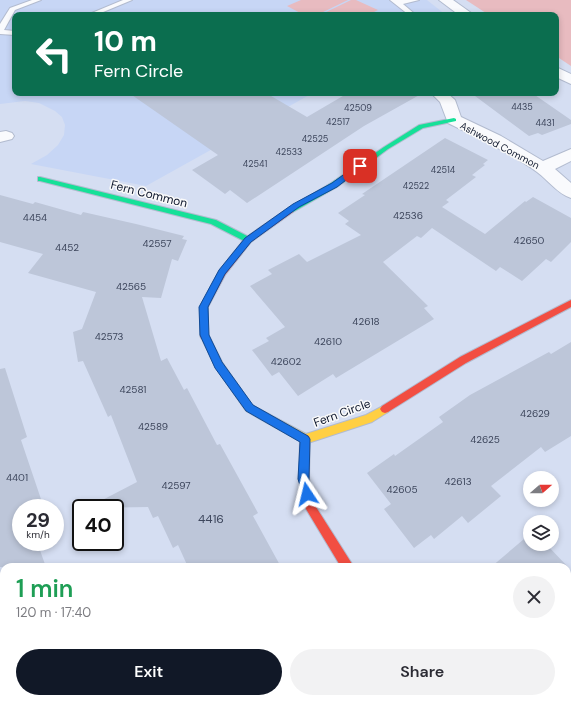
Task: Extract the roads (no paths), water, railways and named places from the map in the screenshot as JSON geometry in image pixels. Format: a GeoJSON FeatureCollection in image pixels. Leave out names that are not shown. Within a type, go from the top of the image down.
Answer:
{"type":"FeatureCollection","features":[{"type":"Feature","properties":{"kind":"street"},"geometry":{"type":"LineString","coordinates":[[446,0],[464,12]]}},
{"type":"Feature","properties":{"kind":"street"},"geometry":{"type":"LineString","coordinates":[[559,73],[571,80]]}},
{"type":"Feature","properties":{"kind":"street","name":"Ashwood Common"},"geometry":{"type":"LineString","coordinates":[[442,96],[447,100],[454,120],[495,140],[543,168],[571,192]]}},
{"type":"Feature","properties":{"kind":"street","name":"Fern Circle"},"geometry":{"type":"LineString","coordinates":[[454,120],[421,126],[386,148],[334,185],[296,206],[248,240],[222,273],[204,307],[204,335],[219,365],[249,408],[305,439],[369,419],[463,360],[571,303]]}},
{"type":"Feature","properties":{"kind":"street"},"geometry":{"type":"LineString","coordinates":[[543,168],[571,154]]}},
{"type":"Feature","properties":{"kind":"street","name":"Fern Common"},"geometry":{"type":"LineString","coordinates":[[40,179],[213,222],[248,240]]}},
{"type":"Feature","properties":{"kind":"street"},"geometry":{"type":"LineString","coordinates":[[305,439],[304,479],[311,509],[345,563]]}},
{"type":"Feature","properties":{"kind":"lane"},"geometry":{"type":"LineString","coordinates":[[12,33],[0,31],[12,9],[38,0]]}},
{"type":"Feature","properties":{"kind":"lane"},"geometry":{"type":"LineString","coordinates":[[98,12],[129,0]]}},
{"type":"Feature","properties":{"kind":"lane"},"geometry":{"type":"LineString","coordinates":[[395,2],[416,0]]}},
{"type":"Feature","properties":{"kind":"lane"},"geometry":{"type":"LineString","coordinates":[[395,2],[409,12]]}}]}
